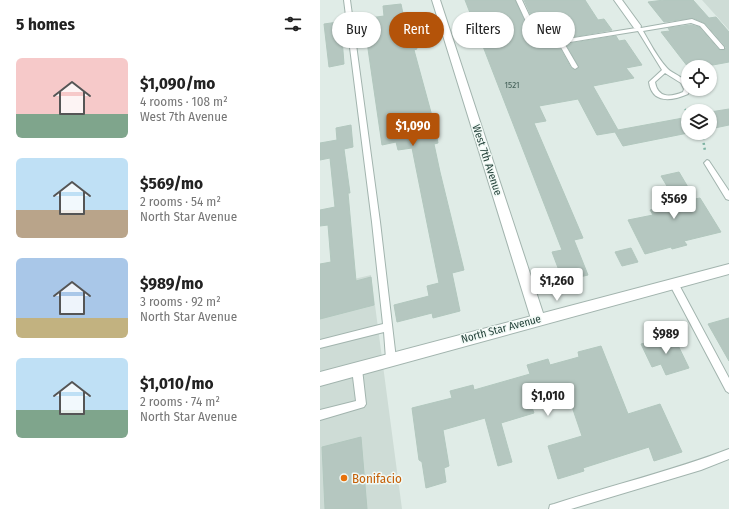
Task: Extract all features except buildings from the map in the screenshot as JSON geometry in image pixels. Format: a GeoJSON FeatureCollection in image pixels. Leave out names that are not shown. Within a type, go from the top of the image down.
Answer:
{"type":"FeatureCollection","features":[{"type":"Feature","properties":{"kind":"street","name":"West 7th Avenue"},"geometry":{"type":"LineString","coordinates":[[436,0],[538,319]]}},
{"type":"Feature","properties":{"kind":"street"},"geometry":{"type":"LineString","coordinates":[[618,0],[638,27]]}},
{"type":"Feature","properties":{"kind":"street","name":"North Star Avenue"},"geometry":{"type":"LineString","coordinates":[[320,379],[538,319],[729,269]]}},
{"type":"Feature","properties":{"kind":"lane"},"geometry":{"type":"LineString","coordinates":[[347,0],[376,222],[391,359]]}},
{"type":"Feature","properties":{"kind":"lane"},"geometry":{"type":"LineString","coordinates":[[519,0],[525,12]]}},
{"type":"Feature","properties":{"kind":"lane"},"geometry":{"type":"LineString","coordinates":[[575,67],[561,42],[638,27],[692,21],[697,22],[702,25],[722,48]]}},
{"type":"Feature","properties":{"kind":"lane"},"geometry":{"type":"LineString","coordinates":[[638,27],[665,70],[683,82],[687,89],[686,93],[670,98],[662,97],[655,92],[652,88],[652,82],[665,70]]}},
{"type":"Feature","properties":{"kind":"lane"},"geometry":{"type":"LineString","coordinates":[[707,163],[729,197]]}},
{"type":"Feature","properties":{"kind":"lane"},"geometry":{"type":"LineString","coordinates":[[674,284],[729,388]]}},
{"type":"Feature","properties":{"kind":"lane"},"geometry":{"type":"LineString","coordinates":[[320,344],[388,327]]}},
{"type":"Feature","properties":{"kind":"lane"},"geometry":{"type":"LineString","coordinates":[[320,415],[361,404],[357,369]]}},
{"type":"Feature","properties":{"kind":"lane"},"geometry":{"type":"LineString","coordinates":[[554,509],[701,465],[729,454]]}},
{"type":"Feature","properties":{"kind":"path"},"geometry":{"type":"LineString","coordinates":[[703,140],[707,163]]}},
{"type":"Feature","properties":{"kind":"shaded area"},"geometry":{"type":"Polygon","coordinates":[[[702,0],[729,0],[729,30],[702,0]]]}},
{"type":"Feature","properties":{"kind":"shaded area"},"geometry":{"type":"Polygon","coordinates":[[[371,275],[402,509],[320,509],[320,287],[371,275]]]}},
{"type":"Feature","properties":{"kind":"place","name":"Bonifacio"},"geometry":{"type":"Point","coordinates":[344,478]}}]}
